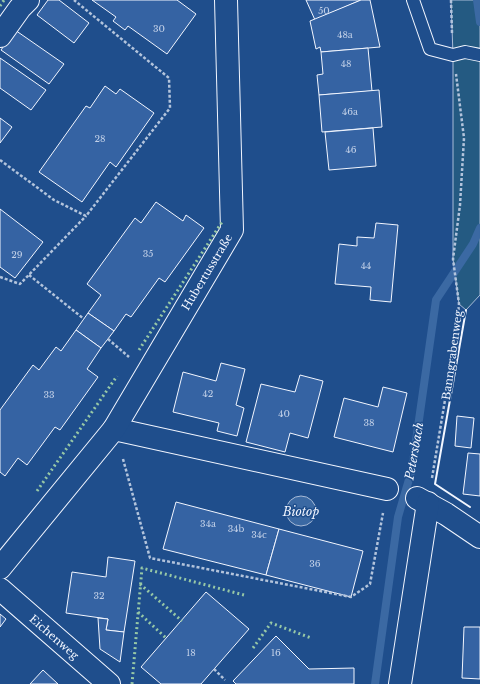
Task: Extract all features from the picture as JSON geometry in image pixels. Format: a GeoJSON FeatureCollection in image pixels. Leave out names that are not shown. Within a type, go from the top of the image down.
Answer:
{"type":"FeatureCollection","features":[{"type":"Feature","properties":{"kind":"street"},"geometry":{"type":"LineString","coordinates":[[0,36],[28,0]]}},
{"type":"Feature","properties":{"kind":"street","name":"Hubertusstraße"},"geometry":{"type":"LineString","coordinates":[[0,568],[114,429],[232,230],[226,0]]}},
{"type":"Feature","properties":{"kind":"street"},"geometry":{"type":"LineString","coordinates":[[114,429],[387,490]]}},
{"type":"Feature","properties":{"kind":"street"},"geometry":{"type":"LineString","coordinates":[[400,684],[421,500],[480,538]]}},
{"type":"Feature","properties":{"kind":"street","name":"Eichenweg"},"geometry":{"type":"LineString","coordinates":[[0,589],[108,684]]}},
{"type":"Feature","properties":{"kind":"lane"},"geometry":{"type":"LineString","coordinates":[[413,0],[430,49],[459,54],[480,55]]}},
{"type":"Feature","properties":{"kind":"path"},"geometry":{"type":"LineString","coordinates":[[0,277],[20,284],[86,216],[170,108],[169,78],[74,0]]}},
{"type":"Feature","properties":{"kind":"path","name":"Banngrabenweg"},"geometry":{"type":"LineString","coordinates":[[421,500],[456,334],[459,304],[454,260],[460,205],[464,138],[459,54],[451,0]]}},
{"type":"Feature","properties":{"kind":"path"},"geometry":{"type":"LineString","coordinates":[[0,160],[54,200],[86,216]]}},
{"type":"Feature","properties":{"kind":"path"},"geometry":{"type":"LineString","coordinates":[[29,275],[84,319]]}},
{"type":"Feature","properties":{"kind":"path"},"geometry":{"type":"LineString","coordinates":[[114,429],[150,558],[351,597],[370,584],[387,490]]}},
{"type":"Feature","properties":{"kind":"path"},"geometry":{"type":"LineString","coordinates":[[214,669],[225,680]]}},
{"type":"Feature","properties":{"kind":"shaded area"},"geometry":{"type":"Polygon","coordinates":[[[451,0],[480,0],[480,295],[466,310],[459,304],[453,259],[453,55],[451,0]]]}},
{"type":"Feature","properties":{"kind":"water","name":"Biotop"},"geometry":{"type":"Polygon","coordinates":[[[301,496],[311,501],[316,511],[311,521],[301,526],[291,521],[286,511],[291,501],[301,496]]]}},
{"type":"Feature","properties":{"kind":"building"},"geometry":{"type":"Polygon","coordinates":[[[48,0],[59,0],[89,23],[74,43],[37,15],[48,0]]]}},
{"type":"Feature","properties":{"kind":"building"},"geometry":{"type":"Polygon","coordinates":[[[92,0],[177,0],[196,14],[167,54],[128,26],[125,30],[113,21],[116,17],[92,0]]]}},
{"type":"Feature","properties":{"kind":"building"},"geometry":{"type":"Polygon","coordinates":[[[306,0],[361,0],[315,20],[306,0]]]}},
{"type":"Feature","properties":{"kind":"building"},"geometry":{"type":"Polygon","coordinates":[[[361,0],[370,0],[380,47],[321,52],[320,47],[316,49],[310,21],[361,0]]]}},
{"type":"Feature","properties":{"kind":"building"},"geometry":{"type":"Polygon","coordinates":[[[15,30],[64,64],[49,84],[1,50],[15,30]]]}},
{"type":"Feature","properties":{"kind":"building"},"geometry":{"type":"Polygon","coordinates":[[[368,48],[372,91],[319,95],[317,75],[323,74],[321,52],[368,48]]]}},
{"type":"Feature","properties":{"kind":"building"},"geometry":{"type":"Polygon","coordinates":[[[0,58],[46,90],[31,110],[0,88],[0,58]]]}},
{"type":"Feature","properties":{"kind":"building"},"geometry":{"type":"Polygon","coordinates":[[[105,86],[116,94],[120,89],[154,113],[116,167],[110,162],[82,202],[39,172],[86,106],[90,108],[105,86]]]}},
{"type":"Feature","properties":{"kind":"building"},"geometry":{"type":"Polygon","coordinates":[[[379,90],[382,127],[322,132],[319,95],[379,90]]]}},
{"type":"Feature","properties":{"kind":"building"},"geometry":{"type":"Polygon","coordinates":[[[0,118],[12,127],[0,143],[0,118]]]}},
{"type":"Feature","properties":{"kind":"building"},"geometry":{"type":"Polygon","coordinates":[[[373,128],[376,166],[329,170],[325,132],[373,128]]]}},
{"type":"Feature","properties":{"kind":"building"},"geometry":{"type":"Polygon","coordinates":[[[156,202],[183,221],[186,215],[204,228],[165,282],[159,278],[131,317],[126,314],[114,331],[88,313],[101,295],[87,284],[135,218],[141,223],[156,202]]]}},
{"type":"Feature","properties":{"kind":"building"},"geometry":{"type":"Polygon","coordinates":[[[0,209],[43,242],[15,278],[0,267],[0,209]]]}},
{"type":"Feature","properties":{"kind":"building"},"geometry":{"type":"Polygon","coordinates":[[[376,223],[398,225],[391,302],[370,300],[371,287],[335,284],[339,244],[357,246],[357,237],[374,238],[376,223]]]}},
{"type":"Feature","properties":{"kind":"building"},"geometry":{"type":"Polygon","coordinates":[[[88,313],[114,331],[101,348],[76,330],[88,313]]]}},
{"type":"Feature","properties":{"kind":"building"},"geometry":{"type":"Polygon","coordinates":[[[76,330],[101,348],[87,369],[98,377],[60,430],[55,427],[27,465],[18,458],[5,476],[0,472],[0,410],[33,365],[39,370],[56,347],[61,351],[76,330]]]}},
{"type":"Feature","properties":{"kind":"building"},"geometry":{"type":"Polygon","coordinates":[[[221,363],[245,369],[236,405],[244,408],[237,436],[217,431],[219,423],[173,412],[183,372],[216,381],[221,363]]]}},
{"type":"Feature","properties":{"kind":"building"},"geometry":{"type":"Polygon","coordinates":[[[300,375],[323,381],[308,438],[290,433],[285,452],[246,442],[261,384],[295,392],[300,375]]]}},
{"type":"Feature","properties":{"kind":"building"},"geometry":{"type":"Polygon","coordinates":[[[383,387],[407,393],[393,452],[334,437],[344,398],[378,407],[383,387]]]}},
{"type":"Feature","properties":{"kind":"building"},"geometry":{"type":"Polygon","coordinates":[[[457,416],[474,418],[471,448],[455,446],[457,416]]]}},
{"type":"Feature","properties":{"kind":"building"},"geometry":{"type":"Polygon","coordinates":[[[468,453],[480,454],[480,496],[463,494],[468,453]]]}},
{"type":"Feature","properties":{"kind":"building"},"geometry":{"type":"Polygon","coordinates":[[[176,502],[279,529],[266,575],[163,549],[176,502]]]}},
{"type":"Feature","properties":{"kind":"building"},"geometry":{"type":"Polygon","coordinates":[[[279,529],[363,551],[351,597],[266,575],[279,529]]]}},
{"type":"Feature","properties":{"kind":"building"},"geometry":{"type":"Polygon","coordinates":[[[108,557],[135,561],[124,632],[106,630],[108,619],[66,613],[72,572],[106,577],[108,557]]]}},
{"type":"Feature","properties":{"kind":"building"},"geometry":{"type":"Polygon","coordinates":[[[206,592],[249,629],[201,684],[161,684],[141,667],[206,592]]]}},
{"type":"Feature","properties":{"kind":"building"},"geometry":{"type":"Polygon","coordinates":[[[0,614],[6,619],[0,627],[0,614]]]}},
{"type":"Feature","properties":{"kind":"building"},"geometry":{"type":"Polygon","coordinates":[[[98,618],[108,619],[106,630],[124,632],[120,662],[100,649],[98,618]]]}},
{"type":"Feature","properties":{"kind":"building"},"geometry":{"type":"Polygon","coordinates":[[[464,627],[480,627],[480,679],[462,678],[464,627]]]}},
{"type":"Feature","properties":{"kind":"building"},"geometry":{"type":"Polygon","coordinates":[[[276,636],[309,669],[354,668],[354,684],[236,684],[233,681],[276,636]]]}},
{"type":"Feature","properties":{"kind":"building"},"geometry":{"type":"Polygon","coordinates":[[[43,670],[58,684],[30,684],[43,670]]]}},
{"type":"Feature","properties":{"kind":"waterway","name":"Petersbach"},"geometry":{"type":"LineString","coordinates":[[477,0],[480,22]]}},
{"type":"Feature","properties":{"kind":"waterway","name":"Petersbach"},"geometry":{"type":"LineString","coordinates":[[375,684],[398,517],[412,469],[436,300],[473,244],[480,228]]}},
{"type":"Feature","properties":{"kind":"hedge"},"geometry":{"type":"LineString","coordinates":[[0,6],[4,0]]}},
{"type":"Feature","properties":{"kind":"hedge"},"geometry":{"type":"LineString","coordinates":[[139,350],[222,222]]}},
{"type":"Feature","properties":{"kind":"hedge"},"geometry":{"type":"LineString","coordinates":[[37,491],[117,376]]}},
{"type":"Feature","properties":{"kind":"hedge"},"geometry":{"type":"LineString","coordinates":[[132,684],[142,568],[244,595]]}},
{"type":"Feature","properties":{"kind":"hedge"},"geometry":{"type":"LineString","coordinates":[[140,584],[182,621]]}},
{"type":"Feature","properties":{"kind":"hedge"},"geometry":{"type":"LineString","coordinates":[[138,612],[166,638]]}},
{"type":"Feature","properties":{"kind":"hedge"},"geometry":{"type":"LineString","coordinates":[[253,648],[271,623],[311,638]]}},
{"type":"Feature","properties":{"kind":"wall"},"geometry":{"type":"LineString","coordinates":[[466,310],[435,484],[470,507]]}}]}
